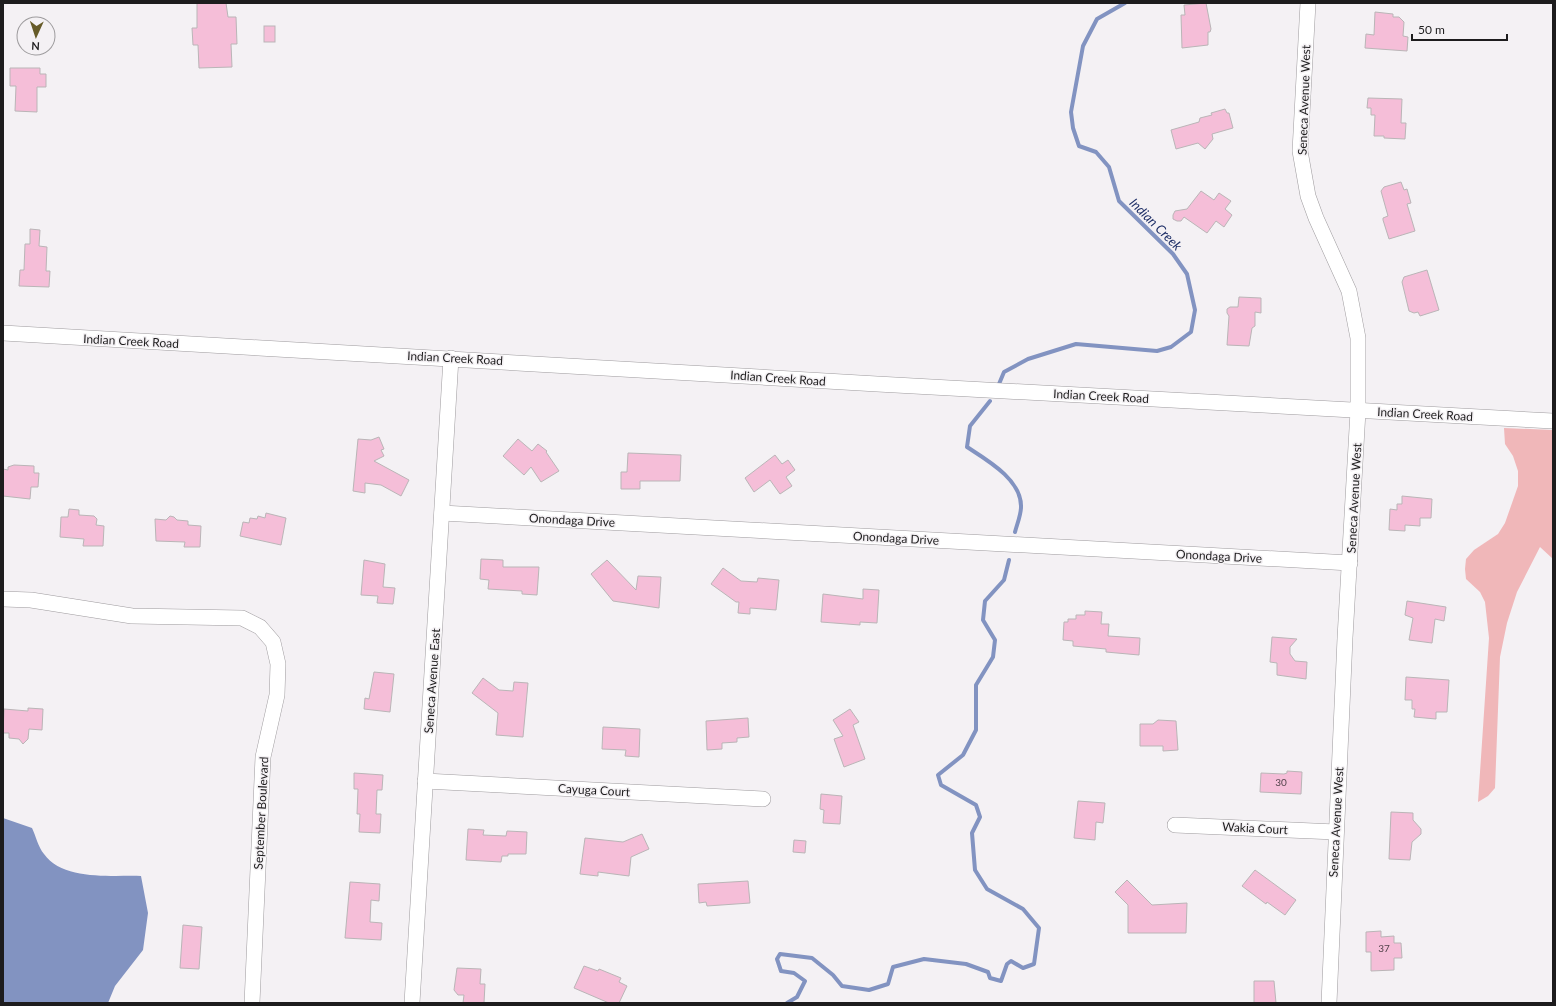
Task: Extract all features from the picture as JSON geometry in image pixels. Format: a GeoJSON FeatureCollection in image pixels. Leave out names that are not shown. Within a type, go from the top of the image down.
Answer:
{"type":"FeatureCollection","features":[{"type":"Feature","properties":{"kind":"street","name":"Seneca Avenue West"},"geometry":{"type":"LineString","coordinates":[[1308,3],[1300,151],[1307,191],[1316,218],[1349,291],[1358,338],[1358,411],[1336,832],[1329,1003]]}},
{"type":"Feature","properties":{"kind":"street","name":"Indian Creek Road"},"geometry":{"type":"LineString","coordinates":[[3,334],[451,358],[900,386],[1553,421]]}},
{"type":"Feature","properties":{"kind":"street","name":"Seneca Avenue East"},"geometry":{"type":"LineString","coordinates":[[412,1003],[451,358]]}},
{"type":"Feature","properties":{"kind":"street","name":"Onondaga Drive"},"geometry":{"type":"LineString","coordinates":[[442,512],[1350,564]]}},
{"type":"Feature","properties":{"kind":"street","name":"September Boulevard"},"geometry":{"type":"LineString","coordinates":[[3,599],[31,600],[132,616],[242,618],[260,627],[272,642],[278,664],[277,695],[263,757],[252,1003]]}},
{"type":"Feature","properties":{"kind":"street","name":"Cayuga Court"},"geometry":{"type":"LineString","coordinates":[[425,782],[763,799]]}},
{"type":"Feature","properties":{"kind":"street","name":"Wakia Court"},"geometry":{"type":"LineString","coordinates":[[1175,825],[1336,832]]}},
{"type":"Feature","properties":{"kind":"shaded area"},"geometry":{"type":"Polygon","coordinates":[[[1504,428],[1553,430],[1553,559],[1540,547],[1517,592],[1507,623],[1500,657],[1495,788],[1488,796],[1478,802],[1489,638],[1485,602],[1480,592],[1466,579],[1465,569],[1466,559],[1474,550],[1498,534],[1505,523],[1518,486],[1518,471],[1513,456],[1505,444],[1504,428]]]}},
{"type":"Feature","properties":{"kind":"water"},"geometry":{"type":"Polygon","coordinates":[[[3,818],[32,828],[44,854],[52,863],[63,869],[88,875],[141,876],[148,913],[143,950],[115,986],[108,1003],[3,1003],[3,818]]]}},
{"type":"Feature","properties":{"kind":"building"},"geometry":{"type":"Polygon","coordinates":[[[197,3],[226,3],[228,17],[236,17],[237,44],[231,44],[232,67],[199,68],[198,45],[193,45],[192,28],[197,28],[197,3]]]}},
{"type":"Feature","properties":{"kind":"building"},"geometry":{"type":"Polygon","coordinates":[[[1206,3],[1211,29],[1210,32],[1208,32],[1208,45],[1182,48],[1181,15],[1185,15],[1184,5],[1206,3]]]}},
{"type":"Feature","properties":{"kind":"building"},"geometry":{"type":"Polygon","coordinates":[[[1375,12],[1393,14],[1393,17],[1399,17],[1404,22],[1403,36],[1408,37],[1407,51],[1365,48],[1366,34],[1374,35],[1375,12]]]}},
{"type":"Feature","properties":{"kind":"building"},"geometry":{"type":"Polygon","coordinates":[[[264,26],[275,26],[275,42],[264,42],[264,26]]]}},
{"type":"Feature","properties":{"kind":"building"},"geometry":{"type":"Polygon","coordinates":[[[10,68],[40,68],[40,74],[46,74],[46,87],[37,87],[37,112],[15,111],[16,86],[10,86],[10,68]]]}},
{"type":"Feature","properties":{"kind":"building"},"geometry":{"type":"Polygon","coordinates":[[[1368,98],[1402,99],[1401,123],[1406,123],[1405,139],[1374,136],[1375,115],[1371,115],[1371,108],[1367,108],[1368,98]]]}},
{"type":"Feature","properties":{"kind":"building"},"geometry":{"type":"Polygon","coordinates":[[[1225,109],[1227,113],[1229,113],[1233,128],[1212,134],[1213,139],[1205,149],[1198,143],[1176,149],[1171,130],[1199,122],[1200,118],[1212,115],[1211,113],[1225,109]]]}},
{"type":"Feature","properties":{"kind":"building"},"geometry":{"type":"Polygon","coordinates":[[[1401,182],[1404,190],[1407,189],[1411,203],[1407,204],[1415,231],[1389,239],[1383,220],[1383,218],[1388,216],[1381,191],[1384,187],[1401,182]]]}},
{"type":"Feature","properties":{"kind":"building"},"geometry":{"type":"Polygon","coordinates":[[[1201,191],[1214,200],[1219,193],[1231,201],[1225,209],[1232,215],[1224,227],[1216,221],[1207,233],[1184,217],[1181,221],[1173,219],[1175,211],[1187,209],[1201,191]]]}},
{"type":"Feature","properties":{"kind":"building"},"geometry":{"type":"Polygon","coordinates":[[[30,229],[40,230],[39,246],[47,247],[46,271],[50,271],[49,287],[19,286],[20,270],[24,270],[25,244],[30,244],[30,229]]]}},
{"type":"Feature","properties":{"kind":"building"},"geometry":{"type":"Polygon","coordinates":[[[1427,270],[1439,310],[1420,316],[1418,312],[1414,313],[1409,311],[1402,282],[1404,277],[1427,270]]]}},
{"type":"Feature","properties":{"kind":"building"},"geometry":{"type":"Polygon","coordinates":[[[1239,297],[1261,298],[1261,313],[1255,312],[1255,326],[1252,328],[1249,346],[1227,345],[1229,316],[1227,309],[1230,307],[1238,307],[1239,297]]]}},
{"type":"Feature","properties":{"kind":"building"},"geometry":{"type":"Polygon","coordinates":[[[379,437],[384,449],[381,450],[384,456],[374,461],[409,480],[401,496],[381,485],[365,483],[365,493],[353,491],[358,439],[371,440],[379,437]]]}},
{"type":"Feature","properties":{"kind":"building"},"geometry":{"type":"Polygon","coordinates":[[[518,439],[532,451],[538,444],[547,451],[546,452],[559,471],[541,482],[531,467],[524,475],[503,456],[518,439]]]}},
{"type":"Feature","properties":{"kind":"building"},"geometry":{"type":"Polygon","coordinates":[[[628,453],[681,455],[680,481],[640,481],[640,489],[621,489],[621,472],[627,472],[628,453]]]}},
{"type":"Feature","properties":{"kind":"building"},"geometry":{"type":"Polygon","coordinates":[[[775,455],[782,464],[788,460],[795,470],[786,477],[792,486],[780,494],[770,480],[754,492],[745,478],[775,455]]]}},
{"type":"Feature","properties":{"kind":"building"},"geometry":{"type":"Polygon","coordinates":[[[14,465],[34,466],[34,473],[39,473],[38,487],[31,487],[30,499],[3,496],[3,469],[8,470],[8,467],[14,465]]]}},
{"type":"Feature","properties":{"kind":"building"},"geometry":{"type":"Polygon","coordinates":[[[1402,496],[1432,499],[1431,518],[1420,518],[1420,526],[1405,525],[1405,531],[1389,530],[1390,509],[1397,510],[1397,504],[1402,504],[1402,496]]]}},
{"type":"Feature","properties":{"kind":"building"},"geometry":{"type":"Polygon","coordinates":[[[69,509],[79,510],[79,515],[94,516],[97,519],[96,525],[104,526],[103,546],[83,546],[84,539],[60,537],[61,517],[68,517],[69,509]]]}},
{"type":"Feature","properties":{"kind":"building"},"geometry":{"type":"Polygon","coordinates":[[[266,513],[286,518],[281,545],[240,536],[243,522],[249,523],[250,518],[257,519],[258,516],[265,518],[266,513]]]}},
{"type":"Feature","properties":{"kind":"building"},"geometry":{"type":"Polygon","coordinates":[[[170,516],[177,520],[188,521],[188,525],[201,526],[200,547],[184,547],[185,542],[156,541],[155,519],[166,520],[170,516]]]}},
{"type":"Feature","properties":{"kind":"building"},"geometry":{"type":"Polygon","coordinates":[[[481,559],[503,560],[503,567],[539,567],[537,595],[522,594],[522,591],[488,589],[489,580],[480,579],[481,559]]]}},
{"type":"Feature","properties":{"kind":"building"},"geometry":{"type":"Polygon","coordinates":[[[364,560],[385,564],[383,587],[395,588],[393,604],[377,603],[378,596],[361,595],[364,560]]]}},
{"type":"Feature","properties":{"kind":"building"},"geometry":{"type":"Polygon","coordinates":[[[607,560],[636,590],[638,576],[661,577],[659,608],[613,601],[591,574],[607,560]]]}},
{"type":"Feature","properties":{"kind":"building"},"geometry":{"type":"Polygon","coordinates":[[[723,568],[741,581],[757,582],[758,578],[779,580],[776,610],[750,608],[750,614],[738,613],[739,602],[736,602],[711,584],[723,568]]]}},
{"type":"Feature","properties":{"kind":"building"},"geometry":{"type":"Polygon","coordinates":[[[863,589],[879,590],[877,623],[860,622],[860,625],[821,622],[823,594],[863,599],[863,589]]]}},
{"type":"Feature","properties":{"kind":"building"},"geometry":{"type":"Polygon","coordinates":[[[1407,601],[1446,607],[1444,621],[1435,619],[1432,643],[1409,640],[1413,618],[1405,615],[1407,601]]]}},
{"type":"Feature","properties":{"kind":"building"},"geometry":{"type":"Polygon","coordinates":[[[1085,611],[1102,612],[1101,624],[1109,624],[1108,636],[1140,638],[1139,655],[1106,652],[1106,649],[1073,646],[1073,641],[1063,640],[1064,622],[1068,622],[1068,619],[1076,619],[1076,615],[1085,615],[1085,611]]]}},
{"type":"Feature","properties":{"kind":"building"},"geometry":{"type":"Polygon","coordinates":[[[1272,637],[1297,639],[1290,647],[1290,654],[1295,661],[1307,662],[1306,679],[1277,675],[1277,663],[1270,662],[1272,637]]]}},
{"type":"Feature","properties":{"kind":"building"},"geometry":{"type":"Polygon","coordinates":[[[374,672],[394,674],[390,712],[364,709],[365,698],[369,699],[374,672]]]}},
{"type":"Feature","properties":{"kind":"building"},"geometry":{"type":"Polygon","coordinates":[[[1406,677],[1449,680],[1447,712],[1436,712],[1436,719],[1414,717],[1415,709],[1412,709],[1412,700],[1405,700],[1406,677]]]}},
{"type":"Feature","properties":{"kind":"building"},"geometry":{"type":"Polygon","coordinates":[[[483,678],[499,690],[513,691],[514,682],[528,683],[523,737],[496,735],[498,713],[472,693],[483,678]]]}},
{"type":"Feature","properties":{"kind":"building"},"geometry":{"type":"Polygon","coordinates":[[[28,708],[43,709],[42,730],[29,729],[28,739],[23,744],[19,739],[9,738],[9,733],[3,733],[4,709],[28,711],[28,708]]]}},
{"type":"Feature","properties":{"kind":"building"},"geometry":{"type":"Polygon","coordinates":[[[850,709],[859,722],[853,725],[865,759],[844,767],[834,739],[843,736],[833,720],[850,709]]]}},
{"type":"Feature","properties":{"kind":"building"},"geometry":{"type":"Polygon","coordinates":[[[748,718],[749,737],[737,738],[737,742],[722,743],[722,749],[707,750],[706,721],[748,718]]]}},
{"type":"Feature","properties":{"kind":"building"},"geometry":{"type":"Polygon","coordinates":[[[1158,720],[1176,721],[1178,750],[1163,751],[1163,746],[1140,746],[1140,724],[1153,724],[1158,720]]]}},
{"type":"Feature","properties":{"kind":"building"},"geometry":{"type":"Polygon","coordinates":[[[603,727],[640,729],[639,757],[625,756],[626,750],[602,749],[603,727]]]}},
{"type":"Feature","properties":{"kind":"building"},"geometry":{"type":"Polygon","coordinates":[[[1287,771],[1302,772],[1301,794],[1260,792],[1261,773],[1284,774],[1287,773],[1287,771]]]}},
{"type":"Feature","properties":{"kind":"building"},"geometry":{"type":"Polygon","coordinates":[[[354,773],[383,775],[382,790],[377,790],[376,814],[381,814],[380,833],[359,832],[360,814],[357,814],[358,789],[354,789],[354,773]]]}},
{"type":"Feature","properties":{"kind":"building"},"geometry":{"type":"Polygon","coordinates":[[[821,794],[842,796],[840,824],[823,823],[824,810],[820,809],[821,794]]]}},
{"type":"Feature","properties":{"kind":"building"},"geometry":{"type":"Polygon","coordinates":[[[1078,801],[1105,803],[1103,823],[1096,822],[1095,840],[1074,838],[1078,801]]]}},
{"type":"Feature","properties":{"kind":"building"},"geometry":{"type":"Polygon","coordinates":[[[1391,812],[1413,813],[1413,820],[1421,829],[1421,834],[1412,842],[1410,860],[1389,859],[1391,812]]]}},
{"type":"Feature","properties":{"kind":"building"},"geometry":{"type":"Polygon","coordinates":[[[468,829],[484,830],[483,835],[506,836],[507,831],[527,832],[526,854],[508,854],[508,856],[502,856],[501,862],[466,860],[468,829]]]}},
{"type":"Feature","properties":{"kind":"building"},"geometry":{"type":"Polygon","coordinates":[[[642,834],[649,849],[631,857],[629,876],[598,872],[598,876],[580,874],[585,838],[623,842],[642,834]]]}},
{"type":"Feature","properties":{"kind":"building"},"geometry":{"type":"Polygon","coordinates":[[[794,840],[806,841],[805,853],[793,852],[794,840]]]}},
{"type":"Feature","properties":{"kind":"building"},"geometry":{"type":"Polygon","coordinates":[[[1255,870],[1296,900],[1285,915],[1267,902],[1266,904],[1242,886],[1255,870]]]}},
{"type":"Feature","properties":{"kind":"building"},"geometry":{"type":"Polygon","coordinates":[[[1127,880],[1152,905],[1187,903],[1186,933],[1128,933],[1128,905],[1115,892],[1127,880]]]}},
{"type":"Feature","properties":{"kind":"building"},"geometry":{"type":"Polygon","coordinates":[[[748,881],[750,903],[707,906],[706,902],[699,903],[698,884],[748,881]]]}},
{"type":"Feature","properties":{"kind":"building"},"geometry":{"type":"Polygon","coordinates":[[[350,882],[380,884],[379,901],[371,900],[370,922],[382,923],[381,940],[345,938],[350,882]]]}},
{"type":"Feature","properties":{"kind":"building"},"geometry":{"type":"Polygon","coordinates":[[[183,925],[202,927],[199,969],[180,968],[183,925]]]}},
{"type":"Feature","properties":{"kind":"building"},"geometry":{"type":"Polygon","coordinates":[[[1381,931],[1381,937],[1394,936],[1394,943],[1401,943],[1402,958],[1394,958],[1394,970],[1371,971],[1371,952],[1366,952],[1366,932],[1381,931]]]}},
{"type":"Feature","properties":{"kind":"building"},"geometry":{"type":"Polygon","coordinates":[[[584,966],[598,971],[599,969],[621,978],[619,982],[627,986],[619,1003],[609,1003],[574,988],[584,966]]]}},
{"type":"Feature","properties":{"kind":"building"},"geometry":{"type":"Polygon","coordinates":[[[457,968],[481,969],[480,984],[485,984],[484,1003],[463,1003],[464,995],[458,995],[454,990],[457,968]]]}},
{"type":"Feature","properties":{"kind":"building"},"geometry":{"type":"Polygon","coordinates":[[[1254,981],[1274,981],[1276,1003],[1254,1003],[1254,981]]]}},
{"type":"Feature","properties":{"kind":"waterway","name":"Indian Creek"},"geometry":{"type":"LineString","coordinates":[[999,384],[1004,372],[1028,359],[1076,344],[1157,351],[1171,347],[1191,332],[1195,310],[1187,274],[1173,254],[1119,201],[1109,167],[1096,152],[1079,146],[1073,128],[1071,112],[1083,46],[1097,19],[1125,3]]}},
{"type":"Feature","properties":{"kind":"waterway","name":"Indian Creek"},"geometry":{"type":"LineString","coordinates":[[990,401],[970,426],[967,447],[1002,472],[1016,488],[1020,497],[1021,507],[1015,532]]}},
{"type":"Feature","properties":{"kind":"waterway","name":"Indian Creek"},"geometry":{"type":"LineString","coordinates":[[787,1003],[797,997],[805,981],[794,973],[781,971],[777,959],[780,954],[812,958],[833,975],[842,986],[869,990],[888,984],[893,967],[924,959],[966,964],[988,972],[990,978],[1001,981],[1007,964],[1011,961],[1023,968],[1034,964],[1039,928],[1023,909],[987,889],[975,870],[972,833],[980,817],[976,805],[941,785],[938,775],[963,755],[976,730],[976,685],[993,657],[995,640],[983,620],[985,601],[1004,580],[1009,560]]}}]}
